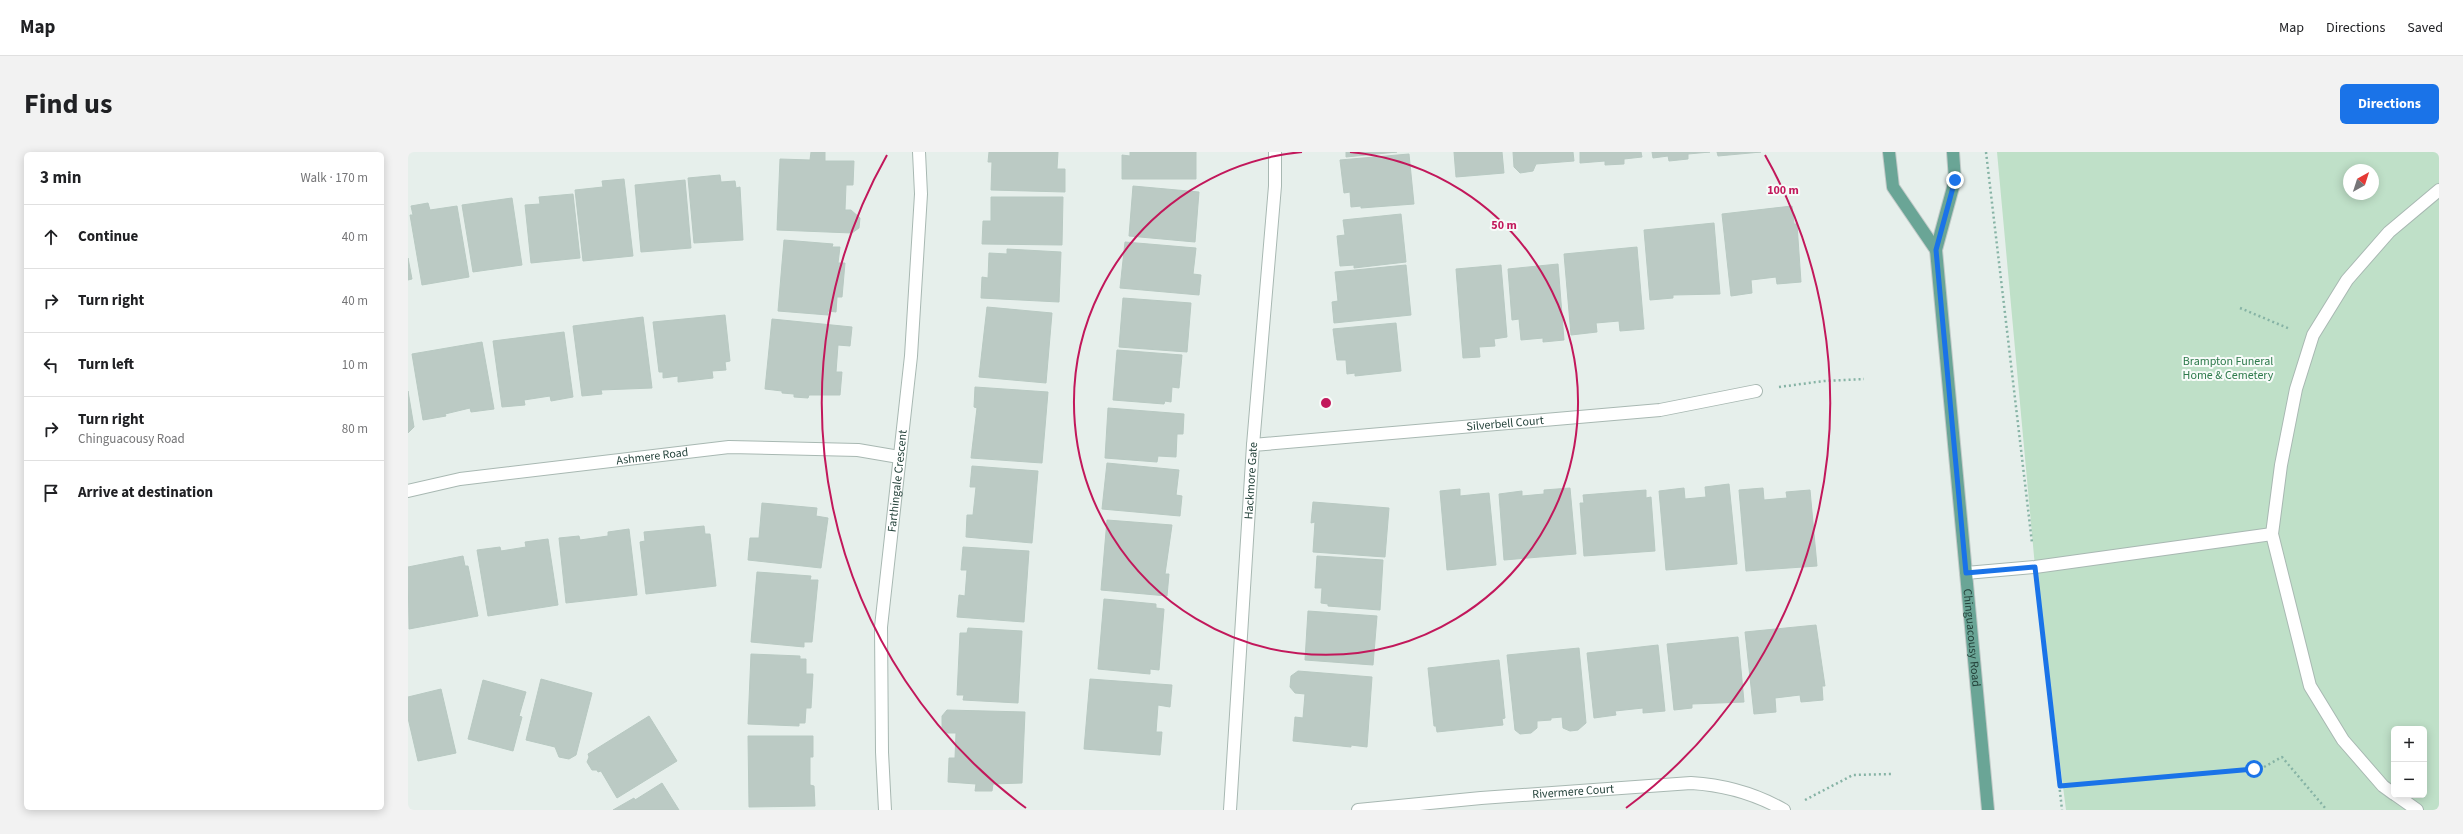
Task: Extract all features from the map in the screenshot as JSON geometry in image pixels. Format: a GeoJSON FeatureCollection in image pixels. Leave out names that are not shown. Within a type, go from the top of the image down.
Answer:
{"type":"FeatureCollection","features":[{"type":"Feature","properties":{"kind":"main road","name":"Chinguacousy Road"},"geometry":{"type":"LineString","coordinates":[[1889,152],[1893,187],[1936,250]]}},
{"type":"Feature","properties":{"kind":"main road","name":"Chinguacousy Road"},"geometry":{"type":"LineString","coordinates":[[1952,152],[1955,180],[1936,250],[1988,810]]}},
{"type":"Feature","properties":{"kind":"street","name":"Farthingale Crescent"},"geometry":{"type":"LineString","coordinates":[[886,810],[882,752],[881,627],[911,356],[921,194],[919,152]]}},
{"type":"Feature","properties":{"kind":"street","name":"Hackmore Gate"},"geometry":{"type":"LineString","coordinates":[[1230,810],[1253,446],[1275,186],[1275,152]]}},
{"type":"Feature","properties":{"kind":"street"},"geometry":{"type":"LineString","coordinates":[[2391,791],[2383,786],[2343,740],[2310,686],[2272,534],[2281,465],[2296,389],[2312,339],[2347,280],[2389,232],[2439,190]]}},
{"type":"Feature","properties":{"kind":"street","name":"Silverbell Court"},"geometry":{"type":"LineString","coordinates":[[1253,446],[1660,410],[1756,391]]}},
{"type":"Feature","properties":{"kind":"street","name":"Ashmere Road"},"geometry":{"type":"LineString","coordinates":[[408,491],[460,479],[729,447],[858,450],[899,457]]}},
{"type":"Feature","properties":{"kind":"street"},"geometry":{"type":"LineString","coordinates":[[1966,573],[2035,567],[2272,534]]}},
{"type":"Feature","properties":{"kind":"street","name":"Rivermere Court"},"geometry":{"type":"LineString","coordinates":[[1358,810],[1481,798],[1691,782],[1716,784],[1738,789],[1784,810]]}},
{"type":"Feature","properties":{"kind":"street"},"geometry":{"type":"LineString","coordinates":[[2400,798],[2417,810]]}},
{"type":"Feature","properties":{"kind":"path"},"geometry":{"type":"LineString","coordinates":[[1986,152],[2062,810]]}},
{"type":"Feature","properties":{"kind":"path"},"geometry":{"type":"LineString","coordinates":[[2240,308],[2312,339]]}},
{"type":"Feature","properties":{"kind":"path"},"geometry":{"type":"LineString","coordinates":[[1756,391],[1824,380],[1864,379]]}},
{"type":"Feature","properties":{"kind":"path"},"geometry":{"type":"LineString","coordinates":[[2060,786],[2254,769],[2264,767],[2282,757],[2326,809]]}},
{"type":"Feature","properties":{"kind":"path"},"geometry":{"type":"LineString","coordinates":[[1799,803],[1853,775],[1894,774]]}},
{"type":"Feature","properties":{"kind":"green space","name":"Brampton Funeral Home & Cemetery"},"geometry":{"type":"Polygon","coordinates":[[[1997,152],[2439,152],[2439,810],[2066,810],[2035,567],[1997,152]]]}},
{"type":"Feature","properties":{"kind":"building"},"geometry":{"type":"Polygon","coordinates":[[[811,152],[825,152],[825,161],[854,161],[853,185],[846,185],[845,210],[851,210],[860,218],[859,228],[852,233],[777,230],[780,159],[810,160],[811,152]]]}},
{"type":"Feature","properties":{"kind":"building"},"geometry":{"type":"Polygon","coordinates":[[[989,152],[1058,152],[1057,169],[1065,169],[1065,192],[991,190],[992,162],[988,162],[989,152]]]}},
{"type":"Feature","properties":{"kind":"building"},"geometry":{"type":"Polygon","coordinates":[[[1130,152],[1196,152],[1196,179],[1122,179],[1122,155],[1130,156],[1130,152]]]}},
{"type":"Feature","properties":{"kind":"building"},"geometry":{"type":"Polygon","coordinates":[[[1346,152],[1397,152],[1346,157],[1346,152]]]}},
{"type":"Feature","properties":{"kind":"building"},"geometry":{"type":"Polygon","coordinates":[[[1454,152],[1502,152],[1504,173],[1456,177],[1454,152]]]}},
{"type":"Feature","properties":{"kind":"building"},"geometry":{"type":"Polygon","coordinates":[[[1513,152],[1573,152],[1574,161],[1536,164],[1533,171],[1520,173],[1514,167],[1513,152]]]}},
{"type":"Feature","properties":{"kind":"building"},"geometry":{"type":"Polygon","coordinates":[[[1580,152],[1641,152],[1642,157],[1624,159],[1624,164],[1605,165],[1605,161],[1580,163],[1580,152]]]}},
{"type":"Feature","properties":{"kind":"building"},"geometry":{"type":"Polygon","coordinates":[[[1652,152],[1710,152],[1688,154],[1688,159],[1669,161],[1668,156],[1653,158],[1652,152]]]}},
{"type":"Feature","properties":{"kind":"building"},"geometry":{"type":"Polygon","coordinates":[[[1717,152],[1761,152],[1718,156],[1717,152]]]}},
{"type":"Feature","properties":{"kind":"building"},"geometry":{"type":"Polygon","coordinates":[[[1409,154],[1414,204],[1361,208],[1361,206],[1351,207],[1350,192],[1344,193],[1340,160],[1409,154]]]}},
{"type":"Feature","properties":{"kind":"building"},"geometry":{"type":"Polygon","coordinates":[[[720,175],[721,182],[735,181],[736,188],[740,187],[743,240],[694,243],[688,178],[720,175]]]}},
{"type":"Feature","properties":{"kind":"building"},"geometry":{"type":"Polygon","coordinates":[[[624,179],[633,256],[583,261],[575,190],[603,187],[602,181],[624,179]]]}},
{"type":"Feature","properties":{"kind":"building"},"geometry":{"type":"Polygon","coordinates":[[[685,180],[691,248],[641,252],[635,185],[685,180]]]}},
{"type":"Feature","properties":{"kind":"building"},"geometry":{"type":"Polygon","coordinates":[[[1133,186],[1199,192],[1195,242],[1129,236],[1133,186]]]}},
{"type":"Feature","properties":{"kind":"building"},"geometry":{"type":"Polygon","coordinates":[[[573,194],[580,258],[531,263],[525,205],[540,204],[539,197],[573,194]]]}},
{"type":"Feature","properties":{"kind":"building"},"geometry":{"type":"Polygon","coordinates":[[[991,197],[1063,197],[1062,245],[982,244],[983,221],[991,221],[991,197]]]}},
{"type":"Feature","properties":{"kind":"building"},"geometry":{"type":"Polygon","coordinates":[[[512,198],[522,265],[473,272],[462,205],[512,198]]]}},
{"type":"Feature","properties":{"kind":"building"},"geometry":{"type":"Polygon","coordinates":[[[428,203],[430,210],[457,206],[469,277],[422,285],[410,215],[413,215],[411,206],[428,203]]]}},
{"type":"Feature","properties":{"kind":"building"},"geometry":{"type":"Polygon","coordinates":[[[1792,206],[1794,224],[1797,224],[1801,282],[1777,284],[1776,277],[1751,280],[1752,293],[1731,296],[1722,214],[1792,206]]]}},
{"type":"Feature","properties":{"kind":"building"},"geometry":{"type":"Polygon","coordinates":[[[1401,214],[1406,262],[1354,268],[1354,265],[1340,266],[1337,236],[1345,235],[1343,220],[1401,214]]]}},
{"type":"Feature","properties":{"kind":"building"},"geometry":{"type":"Polygon","coordinates":[[[1714,223],[1720,294],[1673,295],[1673,298],[1650,300],[1644,230],[1714,223]]]}},
{"type":"Feature","properties":{"kind":"building"},"geometry":{"type":"Polygon","coordinates":[[[784,240],[833,244],[832,247],[840,247],[838,263],[845,263],[842,297],[837,297],[836,312],[828,311],[828,315],[778,311],[784,240]]]}},
{"type":"Feature","properties":{"kind":"building"},"geometry":{"type":"Polygon","coordinates":[[[1125,242],[1196,248],[1193,274],[1201,275],[1199,295],[1120,288],[1125,242]]]}},
{"type":"Feature","properties":{"kind":"building"},"geometry":{"type":"Polygon","coordinates":[[[1637,247],[1644,329],[1620,331],[1619,321],[1596,323],[1597,332],[1571,335],[1564,254],[1637,247]]]}},
{"type":"Feature","properties":{"kind":"building"},"geometry":{"type":"Polygon","coordinates":[[[1007,249],[1061,252],[1059,302],[981,298],[982,277],[988,278],[989,253],[1007,254],[1007,249]]]}},
{"type":"Feature","properties":{"kind":"building"},"geometry":{"type":"Polygon","coordinates":[[[408,258],[412,279],[408,280],[408,258]]]}},
{"type":"Feature","properties":{"kind":"building"},"geometry":{"type":"Polygon","coordinates":[[[1558,264],[1564,340],[1543,342],[1543,338],[1521,340],[1519,319],[1512,320],[1508,269],[1558,264]]]}},
{"type":"Feature","properties":{"kind":"building"},"geometry":{"type":"Polygon","coordinates":[[[1406,265],[1411,315],[1334,323],[1332,302],[1338,301],[1335,272],[1406,265]]]}},
{"type":"Feature","properties":{"kind":"building"},"geometry":{"type":"Polygon","coordinates":[[[1501,265],[1507,337],[1494,339],[1495,346],[1479,347],[1480,357],[1463,358],[1456,269],[1501,265]]]}},
{"type":"Feature","properties":{"kind":"building"},"geometry":{"type":"Polygon","coordinates":[[[1123,298],[1191,303],[1187,352],[1119,347],[1123,298]]]}},
{"type":"Feature","properties":{"kind":"building"},"geometry":{"type":"Polygon","coordinates":[[[987,307],[1052,313],[1046,383],[979,377],[987,307]]]}},
{"type":"Feature","properties":{"kind":"building"},"geometry":{"type":"Polygon","coordinates":[[[725,315],[730,361],[725,362],[726,370],[712,371],[713,378],[678,382],[678,376],[663,378],[663,372],[659,372],[653,322],[725,315]]]}},
{"type":"Feature","properties":{"kind":"building"},"geometry":{"type":"Polygon","coordinates":[[[643,317],[652,388],[601,390],[602,394],[582,396],[573,326],[643,317]]]}},
{"type":"Feature","properties":{"kind":"building"},"geometry":{"type":"Polygon","coordinates":[[[772,319],[852,327],[850,346],[838,345],[836,372],[842,372],[840,395],[809,395],[808,398],[794,397],[794,394],[765,389],[772,319]]]}},
{"type":"Feature","properties":{"kind":"building"},"geometry":{"type":"Polygon","coordinates":[[[1396,323],[1401,371],[1355,376],[1355,373],[1347,374],[1346,360],[1337,360],[1333,329],[1396,323]]]}},
{"type":"Feature","properties":{"kind":"building"},"geometry":{"type":"Polygon","coordinates":[[[564,332],[573,397],[551,401],[550,396],[524,400],[525,405],[502,407],[493,341],[564,332]]]}},
{"type":"Feature","properties":{"kind":"building"},"geometry":{"type":"Polygon","coordinates":[[[482,342],[494,409],[471,412],[470,408],[445,414],[446,416],[423,420],[412,354],[482,342]]]}},
{"type":"Feature","properties":{"kind":"building"},"geometry":{"type":"Polygon","coordinates":[[[1117,350],[1182,355],[1179,388],[1172,387],[1171,402],[1165,401],[1164,404],[1113,400],[1117,350]]]}},
{"type":"Feature","properties":{"kind":"building"},"geometry":{"type":"Polygon","coordinates":[[[975,387],[1048,392],[1042,463],[971,458],[977,408],[974,407],[975,387]]]}},
{"type":"Feature","properties":{"kind":"building"},"geometry":{"type":"Polygon","coordinates":[[[408,391],[414,427],[408,433],[408,391]]]}},
{"type":"Feature","properties":{"kind":"building"},"geometry":{"type":"Polygon","coordinates":[[[1108,408],[1184,414],[1183,434],[1177,434],[1176,457],[1158,456],[1157,462],[1105,458],[1108,408]]]}},
{"type":"Feature","properties":{"kind":"building"},"geometry":{"type":"Polygon","coordinates":[[[1107,463],[1179,470],[1176,495],[1182,496],[1180,516],[1102,509],[1107,463]]]}},
{"type":"Feature","properties":{"kind":"building"},"geometry":{"type":"Polygon","coordinates":[[[972,466],[1038,471],[1032,543],[966,537],[967,515],[973,515],[976,487],[970,487],[972,466]]]}},
{"type":"Feature","properties":{"kind":"building"},"geometry":{"type":"Polygon","coordinates":[[[1729,484],[1737,564],[1666,570],[1659,491],[1684,488],[1685,499],[1706,497],[1705,487],[1729,484]]]}},
{"type":"Feature","properties":{"kind":"building"},"geometry":{"type":"Polygon","coordinates":[[[1570,488],[1576,554],[1504,560],[1499,494],[1522,491],[1522,496],[1544,494],[1544,490],[1570,488]]]}},
{"type":"Feature","properties":{"kind":"building"},"geometry":{"type":"Polygon","coordinates":[[[1763,488],[1764,500],[1787,498],[1786,492],[1810,490],[1817,566],[1746,571],[1739,490],[1763,488]]]}},
{"type":"Feature","properties":{"kind":"building"},"geometry":{"type":"Polygon","coordinates":[[[1460,489],[1460,496],[1489,493],[1496,565],[1447,570],[1440,491],[1460,489]]]}},
{"type":"Feature","properties":{"kind":"building"},"geometry":{"type":"Polygon","coordinates":[[[1646,490],[1646,498],[1651,497],[1655,551],[1584,556],[1580,503],[1584,503],[1583,495],[1646,490]]]}},
{"type":"Feature","properties":{"kind":"building"},"geometry":{"type":"Polygon","coordinates":[[[1313,502],[1389,508],[1385,557],[1313,552],[1315,522],[1311,523],[1313,502]]]}},
{"type":"Feature","properties":{"kind":"building"},"geometry":{"type":"Polygon","coordinates":[[[762,503],[817,508],[816,516],[828,518],[821,568],[748,560],[750,538],[759,538],[762,503]]]}},
{"type":"Feature","properties":{"kind":"building"},"geometry":{"type":"Polygon","coordinates":[[[1107,520],[1172,525],[1165,574],[1169,574],[1167,596],[1101,590],[1107,520]]]}},
{"type":"Feature","properties":{"kind":"building"},"geometry":{"type":"Polygon","coordinates":[[[704,526],[705,534],[710,534],[716,586],[646,594],[640,542],[645,541],[644,532],[704,526]]]}},
{"type":"Feature","properties":{"kind":"building"},"geometry":{"type":"Polygon","coordinates":[[[629,529],[637,595],[566,603],[559,538],[579,536],[580,540],[608,536],[608,532],[629,529]]]}},
{"type":"Feature","properties":{"kind":"building"},"geometry":{"type":"Polygon","coordinates":[[[548,539],[558,605],[488,616],[477,550],[500,547],[501,551],[526,547],[525,542],[548,539]]]}},
{"type":"Feature","properties":{"kind":"building"},"geometry":{"type":"Polygon","coordinates":[[[963,547],[1029,551],[1024,622],[957,617],[959,595],[965,596],[967,570],[961,570],[963,547]]]}},
{"type":"Feature","properties":{"kind":"building"},"geometry":{"type":"Polygon","coordinates":[[[463,556],[465,566],[468,566],[478,616],[409,629],[408,567],[463,556]]]}},
{"type":"Feature","properties":{"kind":"building"},"geometry":{"type":"Polygon","coordinates":[[[1317,556],[1383,560],[1380,610],[1328,606],[1328,604],[1321,603],[1322,588],[1315,588],[1317,556]]]}},
{"type":"Feature","properties":{"kind":"building"},"geometry":{"type":"Polygon","coordinates":[[[757,572],[811,576],[810,580],[818,580],[812,642],[804,642],[804,647],[751,642],[757,572]]]}},
{"type":"Feature","properties":{"kind":"building"},"geometry":{"type":"Polygon","coordinates":[[[1104,599],[1156,604],[1156,608],[1164,609],[1159,670],[1150,669],[1150,674],[1098,669],[1104,599]]]}},
{"type":"Feature","properties":{"kind":"building"},"geometry":{"type":"Polygon","coordinates":[[[1308,611],[1377,616],[1373,665],[1305,660],[1308,611]]]}},
{"type":"Feature","properties":{"kind":"building"},"geometry":{"type":"Polygon","coordinates":[[[1816,625],[1825,686],[1822,686],[1823,700],[1801,702],[1800,695],[1775,698],[1776,712],[1754,714],[1745,632],[1816,625]]]}},
{"type":"Feature","properties":{"kind":"building"},"geometry":{"type":"Polygon","coordinates":[[[968,628],[1022,631],[1018,703],[963,700],[964,695],[957,695],[960,633],[967,633],[968,628]]]}},
{"type":"Feature","properties":{"kind":"building"},"geometry":{"type":"Polygon","coordinates":[[[1738,637],[1744,702],[1692,704],[1692,708],[1674,710],[1667,644],[1738,637]]]}},
{"type":"Feature","properties":{"kind":"building"},"geometry":{"type":"Polygon","coordinates":[[[1658,645],[1665,711],[1643,713],[1643,708],[1615,711],[1616,715],[1594,718],[1587,653],[1658,645]]]}},
{"type":"Feature","properties":{"kind":"building"},"geometry":{"type":"Polygon","coordinates":[[[1579,648],[1586,723],[1578,730],[1570,731],[1563,728],[1562,717],[1551,718],[1551,720],[1537,721],[1537,728],[1531,733],[1520,734],[1515,730],[1507,655],[1579,648]]]}},
{"type":"Feature","properties":{"kind":"building"},"geometry":{"type":"Polygon","coordinates":[[[751,654],[800,656],[800,659],[806,659],[806,674],[813,674],[811,708],[806,708],[805,723],[799,723],[799,726],[748,724],[751,654]]]}},
{"type":"Feature","properties":{"kind":"building"},"geometry":{"type":"Polygon","coordinates":[[[1499,660],[1505,718],[1502,719],[1503,725],[1437,732],[1436,726],[1434,726],[1428,668],[1499,660]]]}},
{"type":"Feature","properties":{"kind":"building"},"geometry":{"type":"Polygon","coordinates":[[[1298,671],[1372,677],[1367,747],[1351,745],[1351,747],[1293,741],[1295,717],[1303,718],[1305,694],[1295,693],[1290,687],[1291,676],[1298,671]]]}},
{"type":"Feature","properties":{"kind":"building"},"geometry":{"type":"Polygon","coordinates":[[[541,679],[592,693],[576,755],[569,759],[559,757],[555,747],[526,740],[541,679]]]}},
{"type":"Feature","properties":{"kind":"building"},"geometry":{"type":"Polygon","coordinates":[[[1090,679],[1172,685],[1170,707],[1158,705],[1156,732],[1162,732],[1160,755],[1084,749],[1090,679]]]}},
{"type":"Feature","properties":{"kind":"building"},"geometry":{"type":"Polygon","coordinates":[[[483,680],[526,692],[519,716],[522,717],[513,751],[468,739],[483,680]]]}},
{"type":"Feature","properties":{"kind":"building"},"geometry":{"type":"Polygon","coordinates":[[[441,689],[456,753],[418,761],[408,718],[408,697],[441,689]]]}},
{"type":"Feature","properties":{"kind":"building"},"geometry":{"type":"Polygon","coordinates":[[[947,710],[1025,712],[1022,783],[993,784],[992,791],[975,791],[976,784],[948,782],[949,758],[955,758],[956,733],[947,733],[942,727],[942,716],[947,710]]]}},
{"type":"Feature","properties":{"kind":"building"},"geometry":{"type":"Polygon","coordinates":[[[649,716],[677,761],[617,798],[601,771],[598,772],[597,770],[592,770],[587,762],[589,757],[588,754],[649,716]]]}},
{"type":"Feature","properties":{"kind":"building"},"geometry":{"type":"Polygon","coordinates":[[[748,736],[813,736],[813,757],[810,757],[810,785],[814,786],[815,806],[749,807],[748,736]]]}},
{"type":"Feature","properties":{"kind":"building"},"geometry":{"type":"Polygon","coordinates":[[[662,783],[679,810],[613,810],[634,798],[635,800],[662,783]]]}},
{"type":"Feature","properties":{"kind":"route"},"geometry":{"type":"LineString","coordinates":[[1955,180],[1936,250],[1940,311],[1966,573],[2035,567],[2060,786],[2254,769]]}}]}
